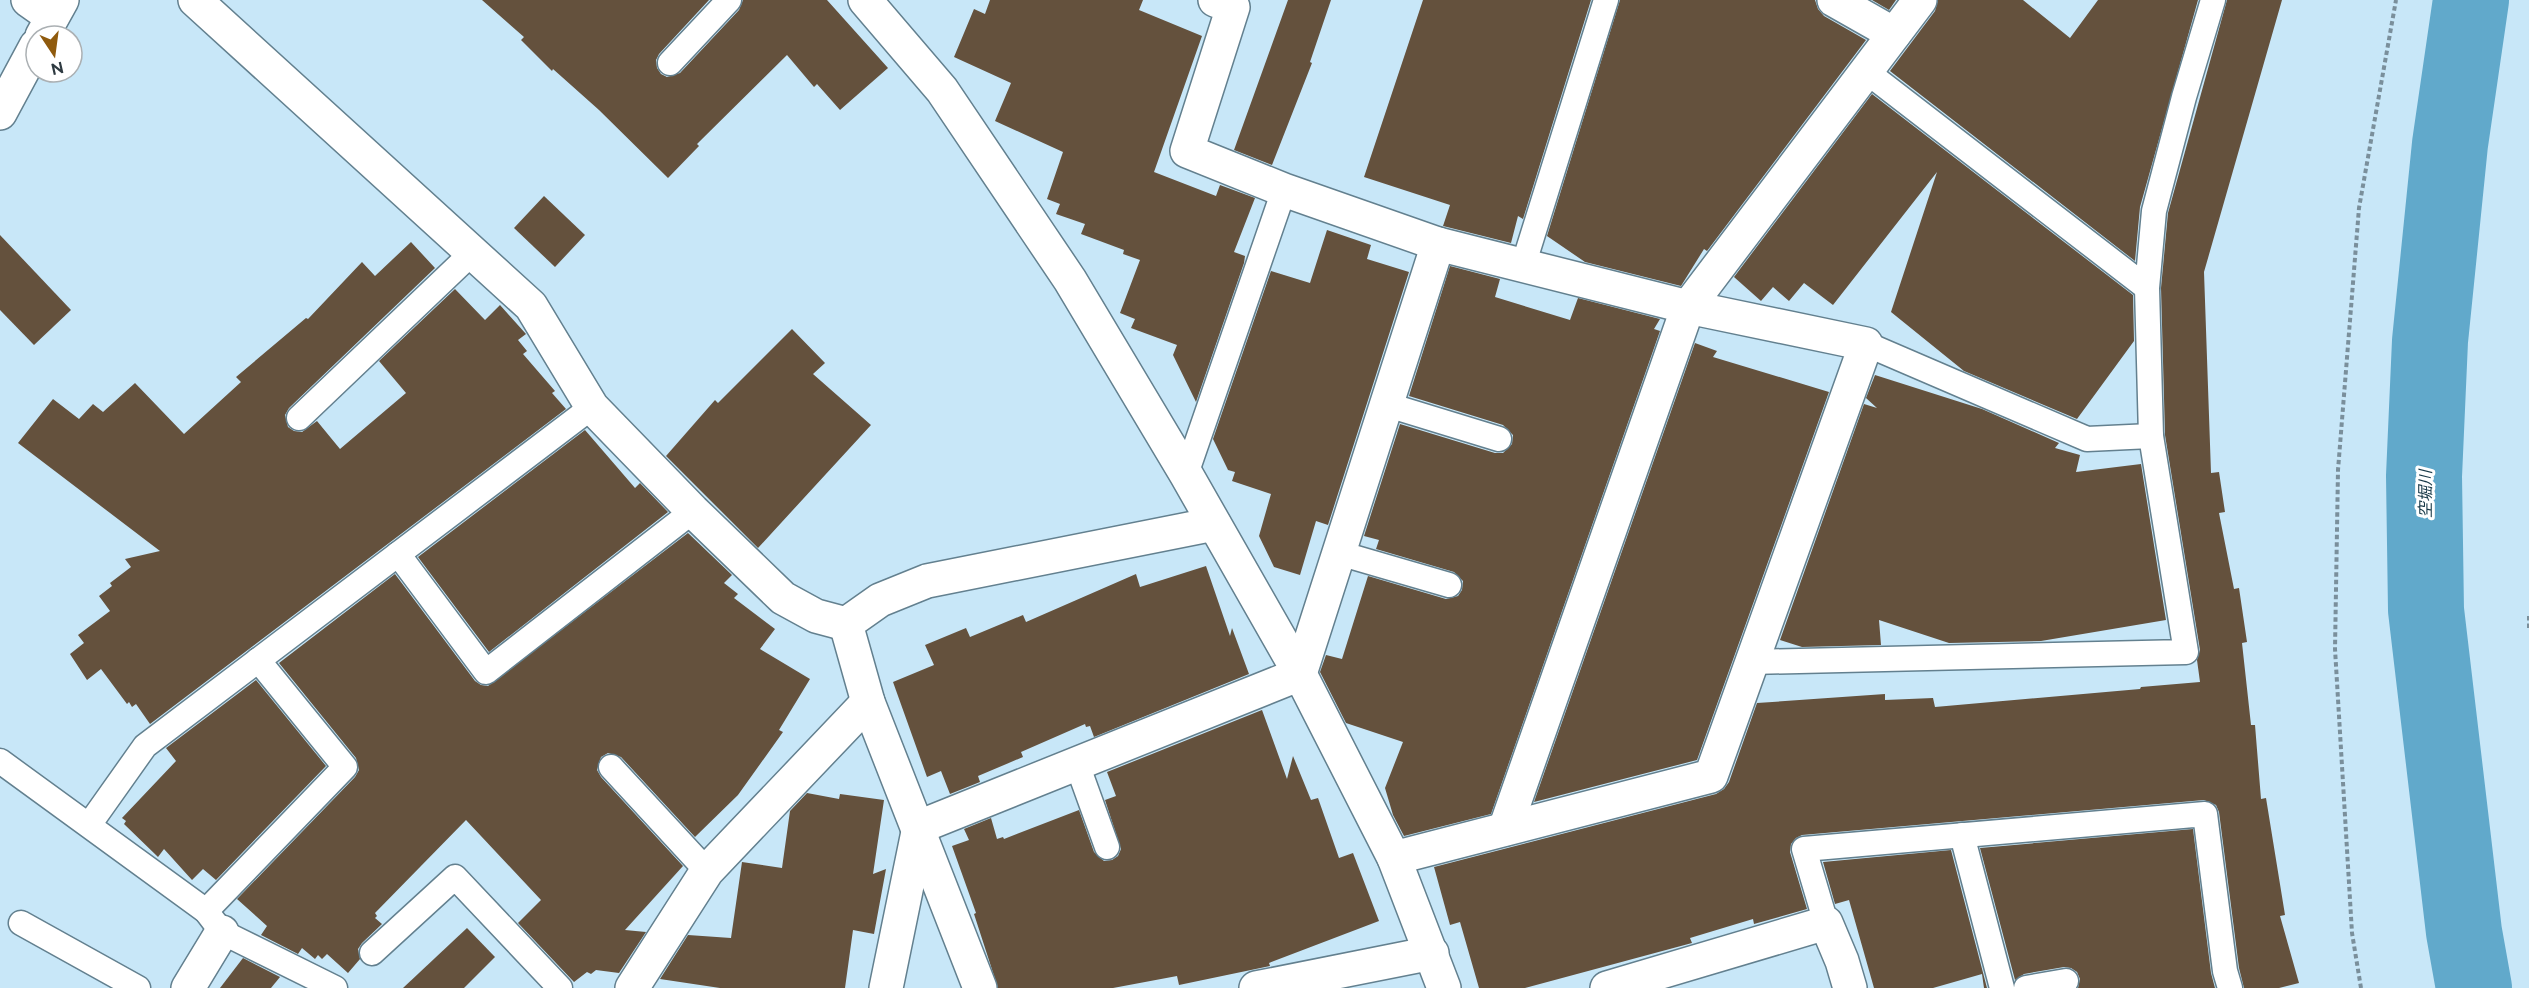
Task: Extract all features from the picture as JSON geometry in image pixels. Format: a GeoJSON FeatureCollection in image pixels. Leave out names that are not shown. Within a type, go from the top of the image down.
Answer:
{"type":"FeatureCollection","features":[{"type":"Feature","properties":{"kind":"street"},"geometry":{"type":"LineString","coordinates":[[195,0],[531,306],[592,407],[693,511],[783,598],[816,616],[846,624]]}},
{"type":"Feature","properties":{"kind":"street"},"geometry":{"type":"LineString","coordinates":[[865,0],[949,99],[1070,280],[1186,474],[1300,674],[1394,858],[1444,988]]}},
{"type":"Feature","properties":{"kind":"street"},"geometry":{"type":"LineString","coordinates":[[1834,0],[1894,34]]}},
{"type":"Feature","properties":{"kind":"street"},"geometry":{"type":"LineString","coordinates":[[1505,829],[1688,307],[1920,0]]}},
{"type":"Feature","properties":{"kind":"street"},"geometry":{"type":"LineString","coordinates":[[1228,2],[1187,151],[1284,190],[1438,244],[1688,307],[1866,344],[1710,776],[1394,858]]}},
{"type":"Feature","properties":{"kind":"street"},"geometry":{"type":"LineString","coordinates":[[0,113],[24,68]]}},
{"type":"Feature","properties":{"kind":"street"},"geometry":{"type":"LineString","coordinates":[[1300,674],[1438,244]]}},
{"type":"Feature","properties":{"kind":"street"},"geometry":{"type":"LineString","coordinates":[[846,624],[880,600],[927,581],[1214,524]]}},
{"type":"Feature","properties":{"kind":"street"},"geometry":{"type":"LineString","coordinates":[[846,624],[868,702],[919,827],[980,988]]}},
{"type":"Feature","properties":{"kind":"street"},"geometry":{"type":"LineString","coordinates":[[919,827],[1300,674]]}},
{"type":"Feature","properties":{"kind":"street"},"geometry":{"type":"LineString","coordinates":[[632,988],[707,871],[868,702]]}},
{"type":"Feature","properties":{"kind":"street"},"geometry":{"type":"LineString","coordinates":[[886,988],[919,827]]}},
{"type":"Feature","properties":{"kind":"street"},"geometry":{"type":"LineString","coordinates":[[188,988],[214,921]]}},
{"type":"Feature","properties":{"kind":"street"},"geometry":{"type":"LineString","coordinates":[[1607,988],[1826,923],[1842,961],[1850,988]]}},
{"type":"Feature","properties":{"kind":"street"},"geometry":{"type":"LineString","coordinates":[[1256,988],[1432,953]]}},
{"type":"Feature","properties":{"kind":"lane"},"geometry":{"type":"LineString","coordinates":[[670,63],[729,0]]}},
{"type":"Feature","properties":{"kind":"lane"},"geometry":{"type":"LineString","coordinates":[[1523,266],[1606,0]]}},
{"type":"Feature","properties":{"kind":"lane"},"geometry":{"type":"LineString","coordinates":[[1751,662],[2186,652],[2151,436],[2147,288],[2154,211],[2184,97],[2213,0]]}},
{"type":"Feature","properties":{"kind":"lane"},"geometry":{"type":"LineString","coordinates":[[1867,72],[2147,288]]}},
{"type":"Feature","properties":{"kind":"lane"},"geometry":{"type":"LineString","coordinates":[[1186,474],[1284,190]]}},
{"type":"Feature","properties":{"kind":"lane"},"geometry":{"type":"LineString","coordinates":[[299,418],[473,252]]}},
{"type":"Feature","properties":{"kind":"lane"},"geometry":{"type":"LineString","coordinates":[[1866,344],[2087,440],[2151,436]]}},
{"type":"Feature","properties":{"kind":"lane"},"geometry":{"type":"LineString","coordinates":[[1388,405],[1499,439]]}},
{"type":"Feature","properties":{"kind":"lane"},"geometry":{"type":"LineString","coordinates":[[88,825],[145,746],[592,407]]}},
{"type":"Feature","properties":{"kind":"lane"},"geometry":{"type":"LineString","coordinates":[[398,554],[486,672],[693,511]]}},
{"type":"Feature","properties":{"kind":"lane"},"geometry":{"type":"LineString","coordinates":[[1339,553],[1449,585]]}},
{"type":"Feature","properties":{"kind":"lane"},"geometry":{"type":"LineString","coordinates":[[214,921],[345,767],[258,660]]}},
{"type":"Feature","properties":{"kind":"lane"},"geometry":{"type":"LineString","coordinates":[[0,761],[214,921],[335,988]]}},
{"type":"Feature","properties":{"kind":"lane"},"geometry":{"type":"LineString","coordinates":[[1077,764],[1107,847]]}},
{"type":"Feature","properties":{"kind":"lane"},"geometry":{"type":"LineString","coordinates":[[611,767],[707,871]]}},
{"type":"Feature","properties":{"kind":"lane"},"geometry":{"type":"LineString","coordinates":[[1826,923],[1804,849],[2205,814],[2225,971],[2230,988]]}},
{"type":"Feature","properties":{"kind":"lane"},"geometry":{"type":"LineString","coordinates":[[1962,835],[2002,988]]}},
{"type":"Feature","properties":{"kind":"lane"},"geometry":{"type":"LineString","coordinates":[[372,953],[455,877],[560,988]]}},
{"type":"Feature","properties":{"kind":"lane"},"geometry":{"type":"LineString","coordinates":[[21,924],[138,988]]}},
{"type":"Feature","properties":{"kind":"lane"},"geometry":{"type":"LineString","coordinates":[[2026,988],[2066,981]]}},
{"type":"Feature","properties":{"kind":"path"},"geometry":{"type":"LineString","coordinates":[[2361,988],[2352,933],[2334,649],[2338,470],[2359,208],[2396,0]]}},
{"type":"Feature","properties":{"kind":"path"},"geometry":{"type":"LineString","coordinates":[[2529,616],[2529,628]]}},
{"type":"Feature","properties":{"kind":"building"},"geometry":{"type":"Polygon","coordinates":[[[482,0],[709,0],[659,54],[656,60],[657,68],[667,77],[680,73],[739,10],[743,0],[827,0],[888,68],[840,110],[817,84],[814,87],[787,55],[697,144],[699,146],[668,178],[599,110],[553,69],[552,71],[521,40],[524,37],[482,0]]]}},
{"type":"Feature","properties":{"kind":"building"},"geometry":{"type":"Polygon","coordinates":[[[990,0],[1143,0],[1139,10],[1202,36],[1154,172],[1216,196],[1220,185],[1255,198],[1234,252],[1245,256],[1244,263],[1196,402],[1173,355],[1177,345],[1131,328],[1135,319],[1120,313],[1140,260],[1123,254],[1124,250],[1081,234],[1085,224],[1056,214],[1060,204],[1047,199],[1063,152],[995,121],[1011,83],[954,57],[974,9],[985,14],[990,0]]]}},
{"type":"Feature","properties":{"kind":"building"},"geometry":{"type":"Polygon","coordinates":[[[1288,0],[1331,0],[1310,62],[1312,63],[1272,165],[1234,150],[1288,0]]]}},
{"type":"Feature","properties":{"kind":"building"},"geometry":{"type":"Polygon","coordinates":[[[1423,0],[1591,0],[1523,219],[1518,216],[1511,243],[1443,226],[1450,205],[1364,177],[1423,0]]]}},
{"type":"Feature","properties":{"kind":"building"},"geometry":{"type":"Polygon","coordinates":[[[1620,0],[1815,0],[1824,16],[1866,40],[1707,251],[1704,249],[1681,286],[1585,262],[1547,236],[1620,0]]]}},
{"type":"Feature","properties":{"kind":"building"},"geometry":{"type":"Polygon","coordinates":[[[1872,0],[1896,0],[1889,10],[1872,0]]]}},
{"type":"Feature","properties":{"kind":"building"},"geometry":{"type":"Polygon","coordinates":[[[1938,0],[2023,0],[2070,38],[2098,0],[2198,0],[2140,207],[2135,261],[1890,71],[1935,11],[1938,0]]]}},
{"type":"Feature","properties":{"kind":"building"},"geometry":{"type":"Polygon","coordinates":[[[2227,0],[2282,0],[2204,272],[2211,473],[2219,472],[2225,512],[2219,513],[2234,589],[2239,588],[2247,642],[2242,643],[2251,725],[2255,725],[2261,799],[2266,798],[2285,915],[2280,916],[2299,983],[2279,988],[2244,988],[2239,968],[2219,812],[2216,805],[2204,800],[1802,835],[1791,844],[1790,852],[1807,909],[1754,924],[1753,919],[1690,938],[1692,943],[1525,988],[1479,988],[1460,922],[1450,925],[1434,867],[1716,794],[1729,782],[1757,703],[1885,694],[1885,700],[1933,698],[1935,707],[2200,682],[2197,660],[2200,650],[2165,435],[2161,288],[2168,213],[2227,0]]]}},
{"type":"Feature","properties":{"kind":"building"},"geometry":{"type":"Polygon","coordinates":[[[1872,94],[2133,295],[2134,341],[2077,419],[1964,371],[1891,312],[1937,172],[1833,305],[1804,283],[1789,301],[1773,287],[1761,301],[1734,277],[1872,94]]]}},
{"type":"Feature","properties":{"kind":"building"},"geometry":{"type":"Polygon","coordinates":[[[544,196],[585,235],[555,267],[514,228],[544,196]]]}},
{"type":"Feature","properties":{"kind":"building"},"geometry":{"type":"Polygon","coordinates":[[[1327,230],[1371,245],[1367,259],[1409,272],[1328,525],[1316,521],[1300,575],[1274,567],[1259,536],[1271,494],[1232,481],[1235,472],[1228,470],[1213,439],[1271,271],[1310,283],[1327,230]]]}},
{"type":"Feature","properties":{"kind":"building"},"geometry":{"type":"Polygon","coordinates":[[[0,235],[71,310],[34,345],[0,310],[0,235]]]}},
{"type":"Feature","properties":{"kind":"building"},"geometry":{"type":"Polygon","coordinates":[[[411,242],[435,268],[289,408],[285,415],[288,427],[302,432],[317,421],[340,449],[406,393],[379,361],[455,289],[485,320],[500,305],[526,334],[518,340],[527,351],[523,354],[555,391],[552,393],[566,409],[150,724],[136,704],[132,707],[129,702],[127,704],[101,669],[87,680],[70,654],[84,643],[78,635],[110,611],[99,596],[112,586],[110,583],[131,567],[125,559],[160,551],[18,443],[53,399],[79,419],[93,404],[103,412],[135,383],[184,434],[241,382],[236,377],[306,318],[308,319],[362,262],[375,276],[411,242]]]}},
{"type":"Feature","properties":{"kind":"building"},"geometry":{"type":"Polygon","coordinates":[[[1450,266],[1500,279],[1495,297],[1570,320],[1578,298],[1660,319],[1654,329],[1660,331],[1491,814],[1404,836],[1393,815],[1385,788],[1403,742],[1346,723],[1320,672],[1326,655],[1342,659],[1368,576],[1446,599],[1458,596],[1462,590],[1463,581],[1454,572],[1376,549],[1379,540],[1364,536],[1400,424],[1495,453],[1503,453],[1512,444],[1513,435],[1503,425],[1409,396],[1450,266]]]}},
{"type":"Feature","properties":{"kind":"building"},"geometry":{"type":"Polygon","coordinates":[[[792,329],[825,363],[813,374],[871,425],[758,548],[666,456],[715,400],[718,403],[792,329]]]}},
{"type":"Feature","properties":{"kind":"building"},"geometry":{"type":"Polygon","coordinates":[[[1695,343],[1717,351],[1713,357],[1829,392],[1697,760],[1534,802],[1695,343]]]}},
{"type":"Feature","properties":{"kind":"building"},"geometry":{"type":"Polygon","coordinates":[[[1875,375],[1982,409],[2059,443],[2055,448],[2080,455],[2076,472],[2141,464],[2166,620],[2041,641],[1949,643],[1879,620],[1881,645],[1802,647],[1780,640],[1864,404],[1877,408],[1866,398],[1875,375]]]}},
{"type":"Feature","properties":{"kind":"building"},"geometry":{"type":"Polygon","coordinates":[[[585,430],[635,488],[640,483],[668,512],[489,652],[418,557],[585,430]]]}},
{"type":"Feature","properties":{"kind":"building"},"geometry":{"type":"Polygon","coordinates":[[[688,533],[732,575],[724,583],[738,594],[734,598],[775,629],[760,649],[810,679],[779,730],[783,732],[738,795],[695,837],[621,757],[608,753],[601,757],[597,770],[601,777],[683,866],[625,930],[646,932],[619,973],[596,970],[591,974],[587,972],[574,982],[518,923],[541,900],[466,820],[375,913],[377,916],[375,918],[382,924],[362,943],[358,949],[360,959],[348,973],[327,954],[322,959],[318,955],[315,959],[302,948],[298,954],[261,935],[267,926],[237,899],[355,777],[359,770],[356,758],[279,663],[395,574],[475,681],[488,686],[688,533]]]}},
{"type":"Feature","properties":{"kind":"building"},"geometry":{"type":"Polygon","coordinates":[[[1206,566],[1230,636],[1232,628],[1249,674],[1094,737],[1090,726],[1086,727],[1085,724],[1021,752],[1023,757],[978,776],[980,782],[950,794],[941,771],[927,777],[893,682],[934,665],[925,645],[966,628],[970,637],[1023,615],[1026,622],[1136,574],[1140,587],[1206,566]]]}},
{"type":"Feature","properties":{"kind":"building"},"geometry":{"type":"Polygon","coordinates":[[[256,680],[326,766],[216,880],[203,869],[192,880],[164,849],[158,857],[124,824],[126,821],[122,818],[176,761],[166,748],[256,680]]]}},
{"type":"Feature","properties":{"kind":"building"},"geometry":{"type":"Polygon","coordinates":[[[1262,710],[1287,779],[1293,756],[1311,800],[1318,798],[1339,858],[1353,853],[1379,921],[1269,963],[1270,966],[1179,985],[1177,976],[1113,988],[998,988],[974,914],[976,913],[952,846],[969,840],[964,829],[991,818],[997,839],[1003,837],[1004,839],[1079,810],[1094,852],[1104,861],[1112,860],[1118,856],[1121,849],[1105,800],[1116,796],[1107,772],[1262,710]]]}},
{"type":"Feature","properties":{"kind":"building"},"geometry":{"type":"Polygon","coordinates":[[[807,793],[839,799],[840,794],[884,800],[873,874],[886,869],[874,934],[853,930],[845,988],[720,988],[660,979],[688,935],[731,938],[742,862],[782,868],[790,811],[807,793]]]}},
{"type":"Feature","properties":{"kind":"building"},"geometry":{"type":"Polygon","coordinates":[[[2193,829],[2211,973],[2215,988],[2078,988],[2080,979],[2077,972],[2064,967],[2024,974],[2015,980],[1980,848],[2193,829]]]}},
{"type":"Feature","properties":{"kind":"building"},"geometry":{"type":"Polygon","coordinates":[[[1951,850],[1987,988],[1984,988],[1982,974],[1933,988],[1874,988],[1849,900],[1835,904],[1823,862],[1951,850]]]}},
{"type":"Feature","properties":{"kind":"building"},"geometry":{"type":"Polygon","coordinates":[[[467,928],[495,957],[464,988],[403,988],[467,928]]]}},
{"type":"Feature","properties":{"kind":"building"},"geometry":{"type":"Polygon","coordinates":[[[243,958],[280,977],[271,988],[220,988],[243,958]]]}},
{"type":"Feature","properties":{"kind":"waterway","name":"空堀川"},"geometry":{"type":"LineString","coordinates":[[2471,0],[2450,144],[2430,341],[2424,476],[2426,610],[2464,932],[2474,988]]}}]}
